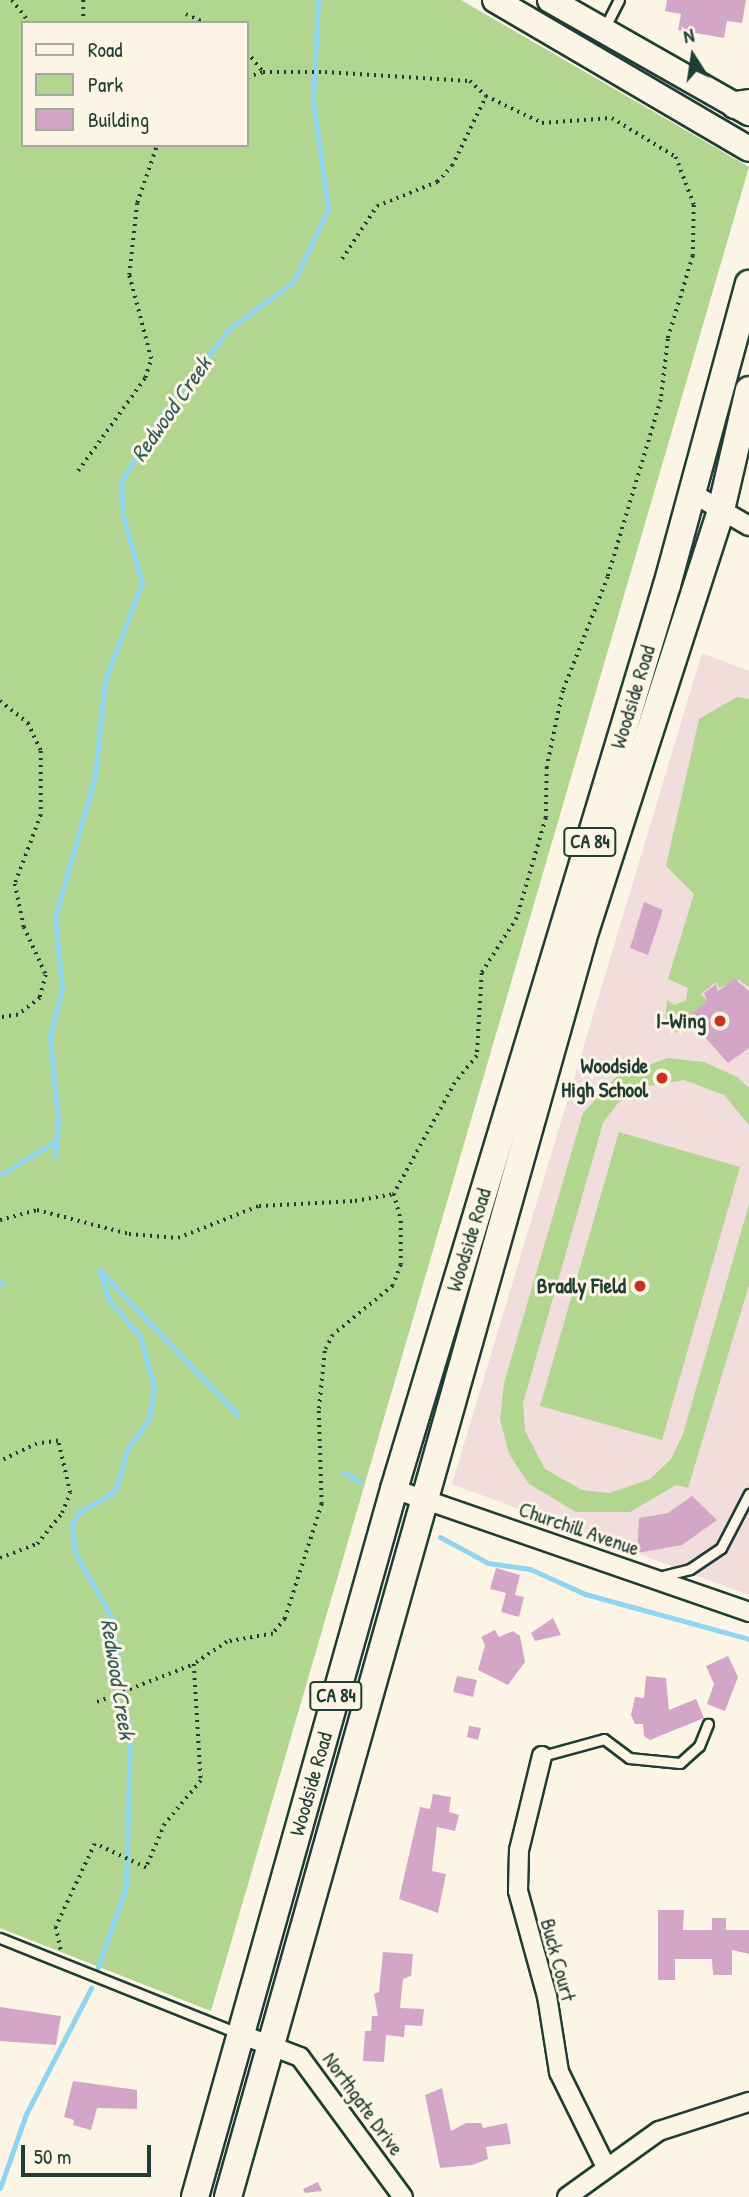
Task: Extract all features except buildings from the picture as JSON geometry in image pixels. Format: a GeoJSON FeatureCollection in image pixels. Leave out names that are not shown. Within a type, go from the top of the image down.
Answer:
{"type":"FeatureCollection","features":[{"type":"Feature","properties":{"kind":"main road"},"geometry":{"type":"LineString","coordinates":[[495,0],[588,57],[749,149]]}},
{"type":"Feature","properties":{"kind":"main road"},"geometry":{"type":"LineString","coordinates":[[550,0],[744,107]]}},
{"type":"Feature","properties":{"kind":"main road"},"geometry":{"type":"LineString","coordinates":[[588,57],[603,30]]}},
{"type":"Feature","properties":{"kind":"main road","name":"Woodside Road"},"geometry":{"type":"LineString","coordinates":[[195,2197],[394,1489],[692,494],[749,284]]}},
{"type":"Feature","properties":{"kind":"main road","name":"Woodside Road"},"geometry":{"type":"LineString","coordinates":[[228,2197],[583,938],[721,510],[749,390]]}},
{"type":"Feature","properties":{"kind":"street"},"geometry":{"type":"LineString","coordinates":[[692,494],[749,526]]}},
{"type":"Feature","properties":{"kind":"street","name":"Churchill Avenue"},"geometry":{"type":"LineString","coordinates":[[394,1489],[749,1612]]}},
{"type":"Feature","properties":{"kind":"street","name":"Buck Court"},"geometry":{"type":"LineString","coordinates":[[542,1756],[519,1850],[518,1891],[547,1996],[559,2073],[606,2167]]}},
{"type":"Feature","properties":{"kind":"street","name":"Northgate Drive"},"geometry":{"type":"LineString","coordinates":[[240,2034],[273,2044],[300,2057],[403,2197]]}},
{"type":"Feature","properties":{"kind":"street"},"geometry":{"type":"LineString","coordinates":[[567,2197],[659,2131],[749,2102]]}},
{"type":"Feature","properties":{"kind":"lane"},"geometry":{"type":"LineString","coordinates":[[603,30],[619,0]]}},
{"type":"Feature","properties":{"kind":"lane"},"geometry":{"type":"LineString","coordinates":[[653,1579],[690,1569],[721,1548],[749,1494]]}},
{"type":"Feature","properties":{"kind":"lane"},"geometry":{"type":"LineString","coordinates":[[542,1756],[604,1739],[629,1758],[680,1763],[699,1746],[708,1724]]}},
{"type":"Feature","properties":{"kind":"lane"},"geometry":{"type":"LineString","coordinates":[[0,1938],[240,2034]]}},
{"type":"Feature","properties":{"kind":"path"},"geometry":{"type":"LineString","coordinates":[[12,0],[28,21]]}},
{"type":"Feature","properties":{"kind":"path"},"geometry":{"type":"LineString","coordinates":[[83,0],[83,21]]}},
{"type":"Feature","properties":{"kind":"path"},"geometry":{"type":"LineString","coordinates":[[186,14],[201,21]]}},
{"type":"Feature","properties":{"kind":"path"},"geometry":{"type":"LineString","coordinates":[[248,53],[263,72]]}},
{"type":"Feature","properties":{"kind":"path"},"geometry":{"type":"LineString","coordinates":[[97,1702],[138,1683],[194,1664],[228,1642],[273,1634],[285,1619],[322,1504],[319,1411],[325,1351],[333,1335],[382,1298],[399,1276],[403,1244],[394,1194],[455,1083],[477,1056],[482,973],[517,918],[545,818],[547,767],[563,691],[622,531],[661,400],[668,339],[693,256],[694,205],[676,157],[612,118],[542,123],[486,96],[470,81],[325,72],[263,72],[248,78]]}},
{"type":"Feature","properties":{"kind":"path"},"geometry":{"type":"LineString","coordinates":[[342,259],[377,206],[437,182],[452,166],[486,96]]}},
{"type":"Feature","properties":{"kind":"path"},"geometry":{"type":"LineString","coordinates":[[78,471],[145,378],[150,359],[129,275],[137,203],[156,147]]}},
{"type":"Feature","properties":{"kind":"path"},"geometry":{"type":"LineString","coordinates":[[0,701],[28,723],[41,751],[41,815],[15,897],[46,975],[40,998],[18,1015],[0,1018]]}},
{"type":"Feature","properties":{"kind":"path"},"geometry":{"type":"LineString","coordinates":[[0,1220],[37,1209],[129,1234],[178,1238],[259,1206],[355,1201],[394,1194]]}},
{"type":"Feature","properties":{"kind":"path"},"geometry":{"type":"LineString","coordinates":[[0,1558],[27,1550],[46,1536],[70,1493],[58,1441],[37,1444],[2,1460]]}},
{"type":"Feature","properties":{"kind":"path"},"geometry":{"type":"LineString","coordinates":[[55,1960],[62,1948],[56,1927],[95,1844],[139,1868],[146,1868],[165,1824],[203,1773],[194,1664]]}},
{"type":"Feature","properties":{"kind":"shaded area","name":"Woodside High School"},"geometry":{"type":"Polygon","coordinates":[[[702,653],[749,671],[749,1595],[452,1484],[702,653]]]}},
{"type":"Feature","properties":{"kind":"green space"},"geometry":{"type":"Polygon","coordinates":[[[0,0],[461,0],[749,167],[211,2011],[0,1928],[0,0]]]}},
{"type":"Feature","properties":{"kind":"green space"},"geometry":{"type":"Polygon","coordinates":[[[737,697],[749,699],[749,987],[739,980],[719,988],[716,982],[701,994],[707,1001],[687,1017],[693,1024],[677,1033],[665,1023],[667,1000],[674,1005],[686,1000],[688,988],[668,979],[694,894],[666,866],[699,719],[737,697]]]}},
{"type":"Feature","properties":{"kind":"green space"},"geometry":{"type":"Polygon","coordinates":[[[668,1058],[704,1062],[737,1077],[749,1088],[749,1125],[724,1095],[684,1080],[642,1087],[618,1103],[603,1123],[523,1403],[525,1431],[545,1469],[582,1490],[610,1493],[650,1479],[671,1459],[683,1434],[749,1204],[749,1285],[688,1488],[676,1485],[630,1512],[576,1512],[529,1484],[509,1454],[500,1419],[504,1383],[583,1113],[617,1076],[668,1058]]]}},
{"type":"Feature","properties":{"kind":"green space","name":"Bradly Field"},"geometry":{"type":"Polygon","coordinates":[[[619,1132],[740,1167],[662,1440],[540,1406],[619,1132]]]}},
{"type":"Feature","properties":{"kind":"waterway","name":"Redwood Creek"},"geometry":{"type":"LineString","coordinates":[[55,1156],[58,1119],[50,1037],[62,988],[55,918],[95,776],[105,681],[142,582],[123,516],[121,482],[160,417],[229,329],[294,281],[328,209],[313,100],[318,0]]}},
{"type":"Feature","properties":{"kind":"waterway","name":"Redwood Creek"},"geometry":{"type":"LineString","coordinates":[[0,1175],[56,1141]]}},
{"type":"Feature","properties":{"kind":"waterway","name":"Redwood Creek"},"geometry":{"type":"LineString","coordinates":[[97,1970],[126,1887],[130,1733],[112,1618],[75,1553],[72,1524],[78,1513],[115,1491],[128,1448],[149,1419],[154,1386],[140,1336],[109,1300],[99,1270]]}},
{"type":"Feature","properties":{"kind":"waterway"},"geometry":{"type":"LineString","coordinates":[[101,1272],[237,1414]]}},
{"type":"Feature","properties":{"kind":"waterway"},"geometry":{"type":"LineString","coordinates":[[0,1285],[3,1282]]}},
{"type":"Feature","properties":{"kind":"waterway"},"geometry":{"type":"LineString","coordinates":[[344,1473],[360,1481]]}},
{"type":"Feature","properties":{"kind":"waterway"},"geometry":{"type":"LineString","coordinates":[[440,1537],[488,1563],[530,1569],[585,1594],[749,1639]]}},
{"type":"Feature","properties":{"kind":"waterway","name":"Redwood Creek"},"geometry":{"type":"LineString","coordinates":[[0,2188],[26,2114],[91,1988]]}},
{"type":"Feature","properties":{"kind":"place","name":"I-Wing"},"geometry":{"type":"Point","coordinates":[720,1021]}},
{"type":"Feature","properties":{"kind":"place","name":"Woodside High School"},"geometry":{"type":"Point","coordinates":[662,1078]}},
{"type":"Feature","properties":{"kind":"place","name":"Bradly Field"},"geometry":{"type":"Point","coordinates":[640,1286]}}]}
